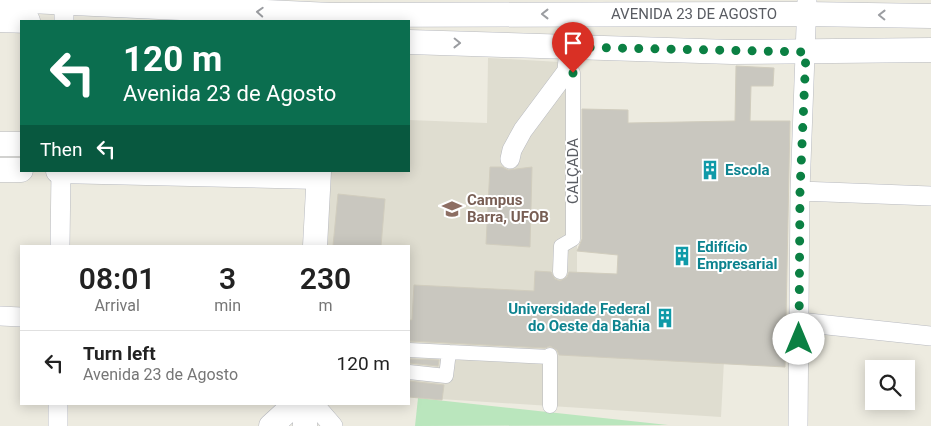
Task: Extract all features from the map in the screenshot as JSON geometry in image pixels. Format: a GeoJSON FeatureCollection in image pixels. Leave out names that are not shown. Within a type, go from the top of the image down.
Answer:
{"type":"FeatureCollection","features":[{"type":"Feature","properties":{"kind":"street","name":"AVENIDA 23 DE AGOSTO"},"geometry":{"type":"LineString","coordinates":[[8,0],[64,7],[331,12],[573,7],[807,7],[931,16]]}},
{"type":"Feature","properties":{"kind":"street"},"geometry":{"type":"LineString","coordinates":[[798,426],[800,191],[807,7]]}},
{"type":"Feature","properties":{"kind":"street"},"geometry":{"type":"LineString","coordinates":[[0,20],[20,21]]}},
{"type":"Feature","properties":{"kind":"street"},"geometry":{"type":"LineString","coordinates":[[410,42],[568,56],[931,50]]}},
{"type":"Feature","properties":{"kind":"street"},"geometry":{"type":"LineString","coordinates":[[510,159],[512,150],[523,130],[567,71],[568,56]]}},
{"type":"Feature","properties":{"kind":"street","name":"CALÇADA"},"geometry":{"type":"LineString","coordinates":[[560,272],[561,246],[573,239],[573,73],[568,56]]}},
{"type":"Feature","properties":{"kind":"street"},"geometry":{"type":"LineString","coordinates":[[0,144],[20,144]]}},
{"type":"Feature","properties":{"kind":"street"},"geometry":{"type":"LineString","coordinates":[[0,170],[20,170]]}},
{"type":"Feature","properties":{"kind":"street"},"geometry":{"type":"LineString","coordinates":[[60,172],[60,245]]}},
{"type":"Feature","properties":{"kind":"street"},"geometry":{"type":"LineString","coordinates":[[146,172],[319,174],[315,245]]}},
{"type":"Feature","properties":{"kind":"street"},"geometry":{"type":"LineString","coordinates":[[800,191],[931,196]]}},
{"type":"Feature","properties":{"kind":"street"},"geometry":{"type":"LineString","coordinates":[[0,316],[20,317]]}},
{"type":"Feature","properties":{"kind":"street"},"geometry":{"type":"LineString","coordinates":[[799,322],[931,336]]}},
{"type":"Feature","properties":{"kind":"street"},"geometry":{"type":"LineString","coordinates":[[410,350],[550,356],[550,406]]}},
{"type":"Feature","properties":{"kind":"street"},"geometry":{"type":"LineString","coordinates":[[410,372],[446,376],[448,352]]}},
{"type":"Feature","properties":{"kind":"street"},"geometry":{"type":"LineString","coordinates":[[58,405],[58,426]]}},
{"type":"Feature","properties":{"kind":"street"},"geometry":{"type":"LineString","coordinates":[[271,426],[294,405]]}},
{"type":"Feature","properties":{"kind":"street"},"geometry":{"type":"LineString","coordinates":[[305,426],[306,405]]}},
{"type":"Feature","properties":{"kind":"street"},"geometry":{"type":"LineString","coordinates":[[315,405],[333,426]]}},
{"type":"Feature","properties":{"kind":"shaded area","name":"Campus Barra, UFOB"},"geometry":{"type":"Polygon","coordinates":[[[488,58],[577,63],[577,273],[725,342],[721,417],[410,397],[410,245],[324,245],[329,172],[410,172],[410,120],[487,123],[488,58]]]}},
{"type":"Feature","properties":{"kind":"green space"},"geometry":{"type":"Polygon","coordinates":[[[418,398],[668,425],[415,426],[418,398]]]}},
{"type":"Feature","properties":{"kind":"building"},"geometry":{"type":"Polygon","coordinates":[[[736,66],[774,68],[773,86],[751,86],[750,121],[790,121],[785,367],[559,355],[557,350],[550,346],[545,348],[410,341],[414,285],[534,291],[535,271],[551,272],[555,279],[560,281],[567,277],[569,272],[617,274],[618,255],[577,251],[582,239],[582,109],[628,110],[628,123],[735,121],[736,66]]]}},
{"type":"Feature","properties":{"kind":"building"},"geometry":{"type":"Polygon","coordinates":[[[490,167],[502,167],[508,170],[532,167],[530,247],[486,244],[490,167]]]}},
{"type":"Feature","properties":{"kind":"building"},"geometry":{"type":"Polygon","coordinates":[[[338,194],[385,199],[381,245],[333,245],[338,194]]]}},
{"type":"Feature","properties":{"kind":"building"},"geometry":{"type":"Polygon","coordinates":[[[410,359],[439,360],[438,366],[410,363],[410,359]]]}},
{"type":"Feature","properties":{"kind":"building"},"geometry":{"type":"Polygon","coordinates":[[[410,381],[444,385],[442,400],[410,397],[410,381]]]}},
{"type":"Feature","properties":{"kind":"place","name":"Escola"},"geometry":{"type":"Point","coordinates":[710,170]}},
{"type":"Feature","properties":{"kind":"place","name":"Campus Barra, UFOB"},"geometry":{"type":"Point","coordinates":[452,209]}},
{"type":"Feature","properties":{"kind":"place","name":"Edifício Empresarial"},"geometry":{"type":"Point","coordinates":[682,256]}},
{"type":"Feature","properties":{"kind":"place","name":"Universidade Federal do Oeste da Bahia"},"geometry":{"type":"Point","coordinates":[665,318]}},
{"type":"Feature","properties":{"kind":"route"},"geometry":{"type":"LineString","coordinates":[[573,73],[568,65],[569,47],[732,52],[806,52],[800,191],[799,339]]}}]}
